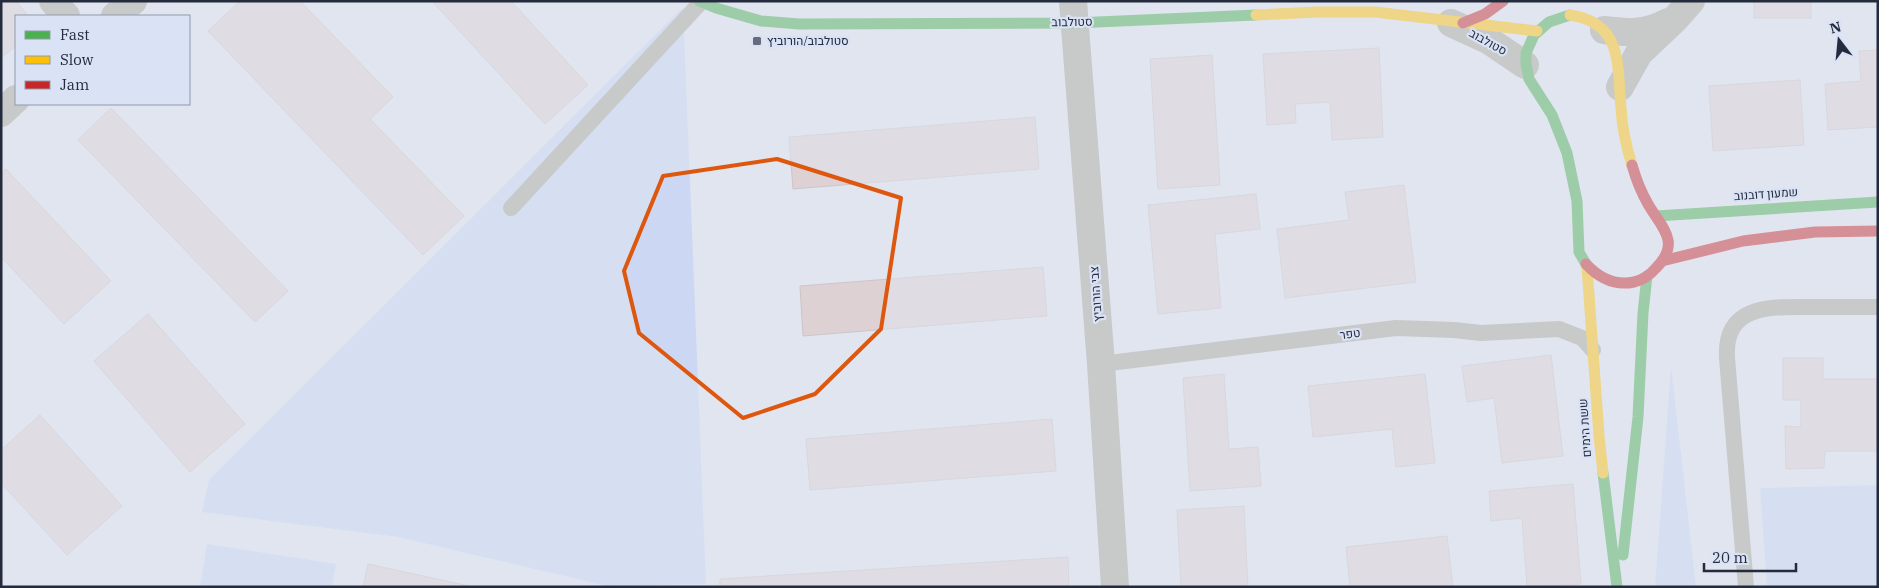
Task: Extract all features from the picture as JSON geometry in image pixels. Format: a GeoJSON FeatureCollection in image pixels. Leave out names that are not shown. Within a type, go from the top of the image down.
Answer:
{"type":"FeatureCollection","features":[{"type":"Feature","properties":{"kind":"street"},"geometry":{"type":"LineString","coordinates":[[53,1],[65,15]]}},
{"type":"Feature","properties":{"kind":"street"},"geometry":{"type":"LineString","coordinates":[[116,15],[133,1]]}},
{"type":"Feature","properties":{"kind":"street"},"geometry":{"type":"LineString","coordinates":[[1455,22],[1485,14],[1503,1]]}},
{"type":"Feature","properties":{"kind":"street","name":"סטולבוב"},"geometry":{"type":"LineString","coordinates":[[700,2],[761,21],[800,24],[1074,12],[1375,12],[1537,31]]}},
{"type":"Feature","properties":{"kind":"street"},"geometry":{"type":"LineString","coordinates":[[1525,65],[1527,47],[1537,31],[1552,15],[1570,15],[1593,20],[1629,33],[1643,32],[1661,26],[1684,10]]}},
{"type":"Feature","properties":{"kind":"street"},"geometry":{"type":"LineString","coordinates":[[1620,88],[1639,54],[1684,10]]}},
{"type":"Feature","properties":{"kind":"street","name":"צבי הורוביץ"},"geometry":{"type":"LineString","coordinates":[[1074,12],[1101,364],[1115,587]]}},
{"type":"Feature","properties":{"kind":"street"},"geometry":{"type":"LineString","coordinates":[[1587,267],[1598,276],[1612,282],[1633,282],[1647,276],[1662,261],[1668,240],[1664,226],[1648,205],[1630,159],[1621,118],[1616,55],[1609,37],[1593,20]]}},
{"type":"Feature","properties":{"kind":"street","name":"סטולבוב"},"geometry":{"type":"LineString","coordinates":[[1455,22],[1488,40],[1525,65]]}},
{"type":"Feature","properties":{"kind":"street","name":"ששת הימים"},"geometry":{"type":"LineString","coordinates":[[1525,65],[1531,83],[1543,99],[1559,130],[1570,162],[1577,196],[1579,252],[1587,267],[1603,483],[1618,587]]}},
{"type":"Feature","properties":{"kind":"street"},"geometry":{"type":"LineString","coordinates":[[1,113],[15,100]]}},
{"type":"Feature","properties":{"kind":"street","name":"שמעון דובנוב"},"geometry":{"type":"LineString","coordinates":[[1656,216],[1848,202],[1878,202]]}},
{"type":"Feature","properties":{"kind":"street"},"geometry":{"type":"LineString","coordinates":[[1662,261],[1743,241],[1815,232],[1878,231]]}},
{"type":"Feature","properties":{"kind":"street","name":"ששת הימים"},"geometry":{"type":"LineString","coordinates":[[1618,587],[1638,417],[1643,314],[1647,276]]}},
{"type":"Feature","properties":{"kind":"lane"},"geometry":{"type":"LineString","coordinates":[[511,208],[700,2]]}},
{"type":"Feature","properties":{"kind":"lane"},"geometry":{"type":"LineString","coordinates":[[1746,587],[1726,349],[1730,333],[1739,320],[1764,308],[1878,307]]}},
{"type":"Feature","properties":{"kind":"lane","name":"טפר"},"geometry":{"type":"LineString","coordinates":[[1101,364],[1396,328],[1482,333],[1559,329],[1582,338],[1593,350]]}},
{"type":"Feature","properties":{"kind":"highlighted area"},"geometry":{"type":"Polygon","coordinates":[[[777,159],[901,198],[881,329],[815,394],[743,418],[639,333],[624,271],[663,176],[777,159]]]}},
{"type":"Feature","properties":{"kind":"shaded area"},"geometry":{"type":"Polygon","coordinates":[[[683,7],[706,584],[607,586],[398,537],[202,512],[209,480],[683,7]]]}},
{"type":"Feature","properties":{"kind":"shaded area"},"geometry":{"type":"Polygon","coordinates":[[[1671,366],[1696,587],[1655,587],[1671,366]]]}},
{"type":"Feature","properties":{"kind":"shaded area"},"geometry":{"type":"Polygon","coordinates":[[[1878,485],[1878,587],[1767,587],[1760,488],[1878,485]]]}},
{"type":"Feature","properties":{"kind":"shaded area"},"geometry":{"type":"Polygon","coordinates":[[[207,544],[336,564],[332,587],[200,587],[207,544]]]}},
{"type":"Feature","properties":{"kind":"building"},"geometry":{"type":"Polygon","coordinates":[[[1,1],[16,1],[27,15],[15,15],[15,47],[1,58],[1,1]]]}},
{"type":"Feature","properties":{"kind":"building"},"geometry":{"type":"Polygon","coordinates":[[[240,1],[300,1],[393,97],[370,119],[464,216],[423,255],[208,31],[240,1]]]}},
{"type":"Feature","properties":{"kind":"building"},"geometry":{"type":"Polygon","coordinates":[[[432,1],[511,1],[588,85],[545,124],[432,1]]]}},
{"type":"Feature","properties":{"kind":"building"},"geometry":{"type":"Polygon","coordinates":[[[1754,1],[1811,1],[1811,18],[1754,18],[1754,1]]]}},
{"type":"Feature","properties":{"kind":"building"},"geometry":{"type":"Polygon","coordinates":[[[1379,48],[1383,137],[1332,140],[1330,102],[1295,104],[1296,123],[1267,125],[1263,54],[1379,48]]]}},
{"type":"Feature","properties":{"kind":"building"},"geometry":{"type":"Polygon","coordinates":[[[1878,50],[1878,127],[1828,130],[1825,84],[1861,81],[1859,51],[1878,50]]]}},
{"type":"Feature","properties":{"kind":"building"},"geometry":{"type":"Polygon","coordinates":[[[1212,55],[1220,185],[1158,189],[1150,59],[1212,55]]]}},
{"type":"Feature","properties":{"kind":"building"},"geometry":{"type":"Polygon","coordinates":[[[1800,80],[1804,145],[1713,151],[1709,86],[1800,80]]]}},
{"type":"Feature","properties":{"kind":"building"},"geometry":{"type":"Polygon","coordinates":[[[111,108],[288,291],[255,322],[78,140],[111,108]]]}},
{"type":"Feature","properties":{"kind":"building"},"geometry":{"type":"Polygon","coordinates":[[[1035,117],[1039,169],[793,189],[789,137],[1035,117]]]}},
{"type":"Feature","properties":{"kind":"building"},"geometry":{"type":"Polygon","coordinates":[[[6,169],[111,281],[64,324],[1,257],[1,173],[6,169]]]}},
{"type":"Feature","properties":{"kind":"building"},"geometry":{"type":"Polygon","coordinates":[[[1404,185],[1416,282],[1285,298],[1277,229],[1349,220],[1345,192],[1404,185]]]}},
{"type":"Feature","properties":{"kind":"building"},"geometry":{"type":"Polygon","coordinates":[[[1256,194],[1260,229],[1215,234],[1221,308],[1158,314],[1148,205],[1256,194]]]}},
{"type":"Feature","properties":{"kind":"building"},"geometry":{"type":"Polygon","coordinates":[[[1043,267],[1047,316],[803,336],[800,286],[1043,267]]]}},
{"type":"Feature","properties":{"kind":"building"},"geometry":{"type":"Polygon","coordinates":[[[148,314],[245,424],[190,472],[94,361],[148,314]]]}},
{"type":"Feature","properties":{"kind":"building"},"geometry":{"type":"Polygon","coordinates":[[[1551,355],[1563,456],[1502,463],[1494,398],[1467,402],[1462,366],[1551,355]]]}},
{"type":"Feature","properties":{"kind":"building"},"geometry":{"type":"Polygon","coordinates":[[[1783,358],[1823,358],[1823,379],[1878,379],[1878,451],[1825,451],[1824,468],[1786,469],[1785,426],[1801,427],[1801,400],[1783,400],[1783,358]]]}},
{"type":"Feature","properties":{"kind":"building"},"geometry":{"type":"Polygon","coordinates":[[[1224,374],[1229,449],[1258,447],[1261,486],[1190,491],[1183,378],[1224,374]]]}},
{"type":"Feature","properties":{"kind":"building"},"geometry":{"type":"Polygon","coordinates":[[[1425,374],[1435,463],[1396,467],[1392,429],[1313,437],[1308,386],[1425,374]]]}},
{"type":"Feature","properties":{"kind":"building"},"geometry":{"type":"Polygon","coordinates":[[[40,415],[122,506],[67,555],[1,483],[1,450],[40,415]]]}},
{"type":"Feature","properties":{"kind":"building"},"geometry":{"type":"Polygon","coordinates":[[[1052,419],[1056,471],[810,490],[806,439],[1052,419]]]}},
{"type":"Feature","properties":{"kind":"building"},"geometry":{"type":"Polygon","coordinates":[[[1573,484],[1581,584],[1527,587],[1522,518],[1491,521],[1489,491],[1573,484]]]}},
{"type":"Feature","properties":{"kind":"building"},"geometry":{"type":"Polygon","coordinates":[[[1244,506],[1248,587],[1181,587],[1177,510],[1244,506]]]}},
{"type":"Feature","properties":{"kind":"building"},"geometry":{"type":"Polygon","coordinates":[[[1447,536],[1453,587],[1350,587],[1346,547],[1447,536]]]}},
{"type":"Feature","properties":{"kind":"building"},"geometry":{"type":"Polygon","coordinates":[[[1068,557],[1069,587],[720,587],[720,579],[1068,557]]]}},
{"type":"Feature","properties":{"kind":"building"},"geometry":{"type":"Polygon","coordinates":[[[368,564],[474,587],[363,587],[368,564]]]}},
{"type":"Feature","properties":{"kind":"traffic: fast"},"geometry":{"type":"LineString","coordinates":[[699,1],[761,21],[799,24],[1075,23],[1256,15]]}},
{"type":"Feature","properties":{"kind":"traffic: fast"},"geometry":{"type":"LineString","coordinates":[[1570,15],[1549,22],[1534,35],[1526,53],[1526,64],[1529,79],[1552,115],[1567,153],[1577,201],[1579,252],[1586,264]]}},
{"type":"Feature","properties":{"kind":"traffic: fast"},"geometry":{"type":"LineString","coordinates":[[1656,216],[1878,202]]}},
{"type":"Feature","properties":{"kind":"traffic: fast"},"geometry":{"type":"LineString","coordinates":[[1623,555],[1638,417],[1643,313],[1647,276]]}},
{"type":"Feature","properties":{"kind":"traffic: fast"},"geometry":{"type":"LineString","coordinates":[[1603,473],[1617,587]]}},
{"type":"Feature","properties":{"kind":"traffic: slow"},"geometry":{"type":"LineString","coordinates":[[1256,15],[1375,12],[1537,31]]}},
{"type":"Feature","properties":{"kind":"traffic: slow"},"geometry":{"type":"LineString","coordinates":[[1570,15],[1588,20],[1600,27],[1609,37],[1614,49],[1619,77],[1623,130],[1632,165]]}},
{"type":"Feature","properties":{"kind":"traffic: slow"},"geometry":{"type":"LineString","coordinates":[[1587,267],[1603,473]]}},
{"type":"Feature","properties":{"kind":"traffic: jam"},"geometry":{"type":"LineString","coordinates":[[1463,23],[1485,14],[1503,1]]}},
{"type":"Feature","properties":{"kind":"traffic: jam"},"geometry":{"type":"LineString","coordinates":[[1586,264],[1608,280],[1627,283],[1646,277],[1664,259],[1668,250],[1667,235],[1643,195],[1632,165]]}},
{"type":"Feature","properties":{"kind":"traffic: jam"},"geometry":{"type":"LineString","coordinates":[[1662,261],[1743,241],[1815,232],[1878,231]]}},
{"type":"Feature","properties":{"kind":"place","name":"סטולבוב/הורוביץ"},"geometry":{"type":"Point","coordinates":[757,41]}}]}
